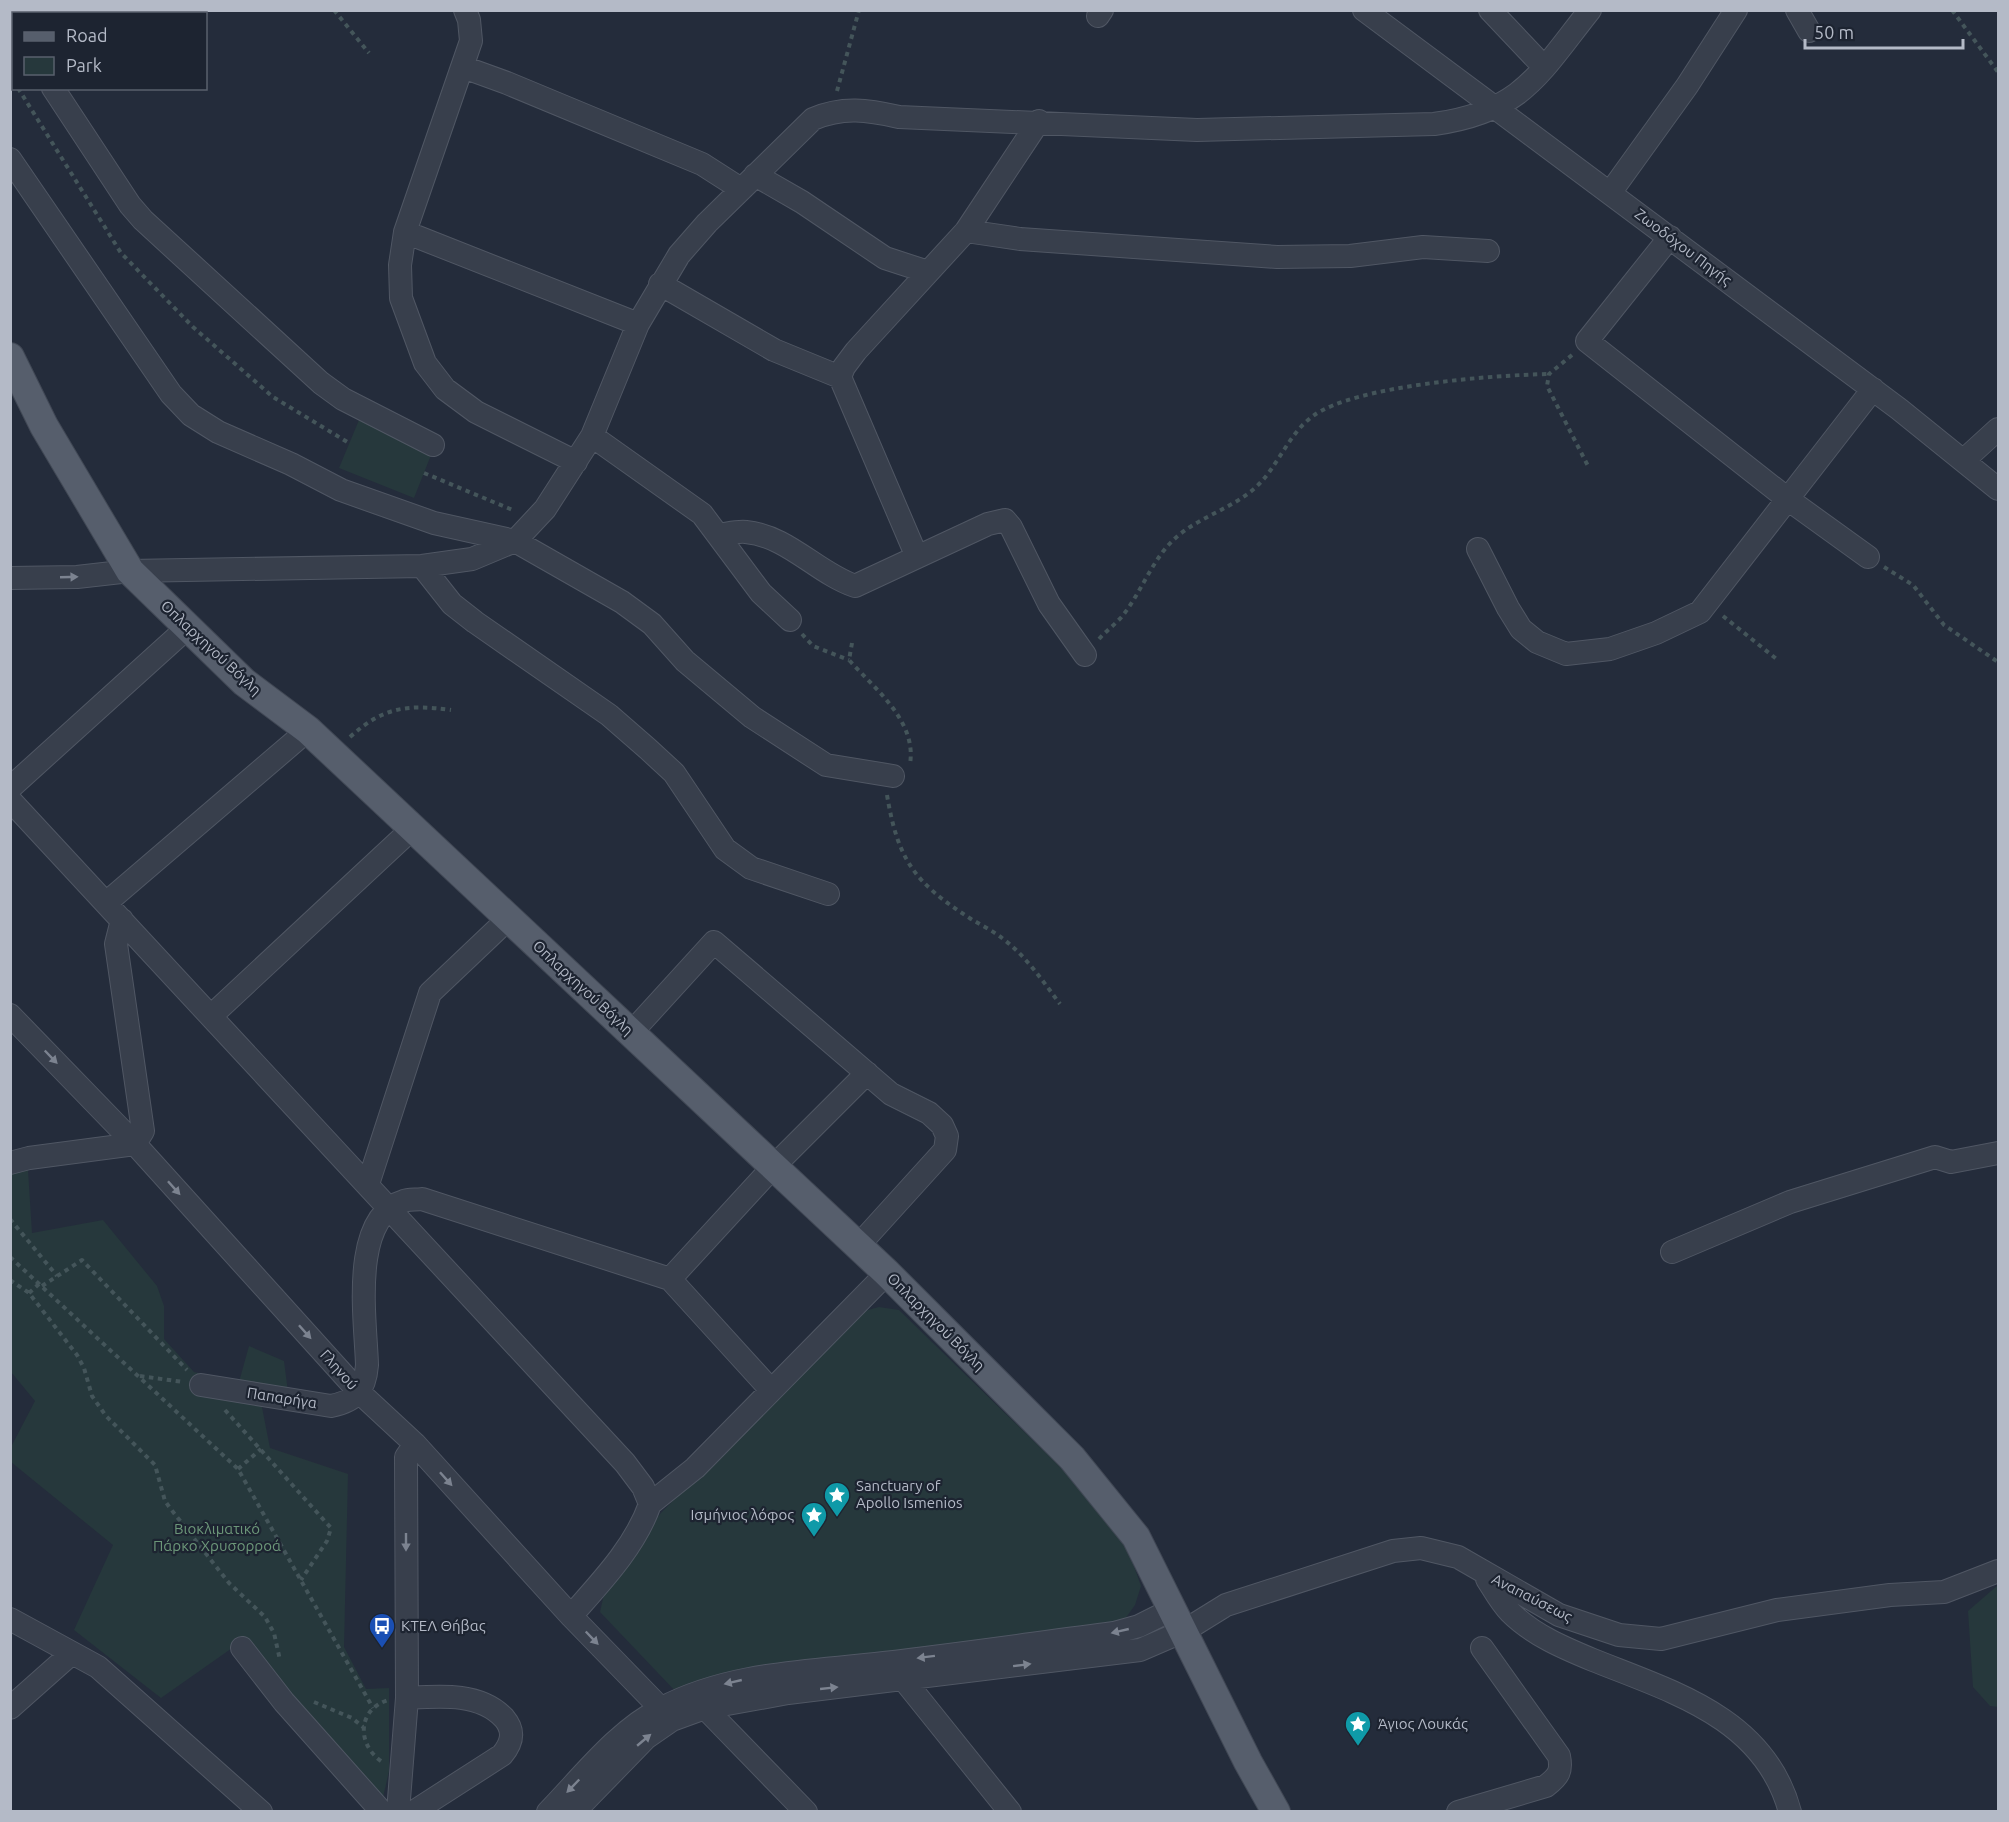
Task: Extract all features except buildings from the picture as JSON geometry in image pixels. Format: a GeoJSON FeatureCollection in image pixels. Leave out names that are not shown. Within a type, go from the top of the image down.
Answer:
{"type":"FeatureCollection","features":[{"type":"Feature","properties":{"kind":"main road","name":"Οπλαρχηγού Βόγλη"},"geometry":{"type":"LineString","coordinates":[[10,357],[44,426],[130,572],[244,682],[308,730],[887,1273],[1072,1458],[1136,1537],[1248,1762],[1276,1812]]}},
{"type":"Feature","properties":{"kind":"street"},"geometry":{"type":"LineString","coordinates":[[465,10],[469,20],[471,41],[405,231],[400,265],[401,298],[425,363],[445,389],[476,412],[576,462]]}},
{"type":"Feature","properties":{"kind":"street","name":"Ζωοδόχου Πηγής"},"geometry":{"type":"LineString","coordinates":[[1364,10],[1873,389],[1998,489]]}},
{"type":"Feature","properties":{"kind":"street"},"geometry":{"type":"LineString","coordinates":[[1490,10],[1544,66]]}},
{"type":"Feature","properties":{"kind":"street"},"geometry":{"type":"LineString","coordinates":[[10,578],[78,577],[130,572],[422,566],[472,559],[515,541],[535,519],[592,436],[638,324],[679,255],[707,223],[813,119],[833,111],[864,109],[899,117],[1039,121],[1197,130],[1434,124],[1478,116],[1498,108],[1528,87],[1590,10]]}},
{"type":"Feature","properties":{"kind":"street"},"geometry":{"type":"LineString","coordinates":[[1610,192],[1687,86],[1736,10]]}},
{"type":"Feature","properties":{"kind":"street"},"geometry":{"type":"LineString","coordinates":[[1797,10],[1809,31]]}},
{"type":"Feature","properties":{"kind":"street"},"geometry":{"type":"LineString","coordinates":[[463,67],[507,82],[702,164],[802,202],[885,258],[928,272]]}},
{"type":"Feature","properties":{"kind":"street"},"geometry":{"type":"LineString","coordinates":[[54,90],[130,205],[143,220],[321,383],[343,399],[433,445]]}},
{"type":"Feature","properties":{"kind":"street"},"geometry":{"type":"LineString","coordinates":[[840,377],[856,351],[966,231],[1039,121]]}},
{"type":"Feature","properties":{"kind":"street"},"geometry":{"type":"LineString","coordinates":[[10,159],[171,394],[191,415],[218,432],[291,464],[341,490],[434,523],[515,541],[622,602],[651,624],[685,661],[752,717],[826,765],[888,775]]}},
{"type":"Feature","properties":{"kind":"street"},"geometry":{"type":"LineString","coordinates":[[405,231],[638,324]]}},
{"type":"Feature","properties":{"kind":"street"},"geometry":{"type":"LineString","coordinates":[[966,231],[1020,239],[1277,258],[1350,256],[1423,247],[1488,251]]}},
{"type":"Feature","properties":{"kind":"street"},"geometry":{"type":"LineString","coordinates":[[1670,237],[1587,341],[1789,500],[1868,557]]}},
{"type":"Feature","properties":{"kind":"street"},"geometry":{"type":"LineString","coordinates":[[660,284],[774,350],[840,377],[916,557]]}},
{"type":"Feature","properties":{"kind":"street"},"geometry":{"type":"LineString","coordinates":[[1478,549],[1521,628],[1537,642],[1566,654],[1610,649],[1656,633],[1704,608],[1873,389]]}},
{"type":"Feature","properties":{"kind":"street"},"geometry":{"type":"LineString","coordinates":[[1964,460],[1998,429]]}},
{"type":"Feature","properties":{"kind":"street"},"geometry":{"type":"LineString","coordinates":[[592,436],[702,514],[761,593],[790,620]]}},
{"type":"Feature","properties":{"kind":"street"},"geometry":{"type":"LineString","coordinates":[[718,535],[745,531],[766,537],[785,545],[855,586],[988,524],[1005,520],[1011,527],[1049,604],[1085,655]]}},
{"type":"Feature","properties":{"kind":"street"},"geometry":{"type":"LineString","coordinates":[[422,566],[452,603],[475,622],[609,715],[674,773],[725,849],[751,868],[828,894]]}},
{"type":"Feature","properties":{"kind":"street"},"geometry":{"type":"LineString","coordinates":[[10,788],[187,628]]}},
{"type":"Feature","properties":{"kind":"street"},"geometry":{"type":"LineString","coordinates":[[106,903],[308,730]]}},
{"type":"Feature","properties":{"kind":"street"},"geometry":{"type":"LineString","coordinates":[[10,800],[626,1463],[643,1487],[650,1504]]}},
{"type":"Feature","properties":{"kind":"street"},"geometry":{"type":"LineString","coordinates":[[211,1016],[413,828]]}},
{"type":"Feature","properties":{"kind":"street"},"geometry":{"type":"LineString","coordinates":[[368,1184],[430,993],[508,919]]}},
{"type":"Feature","properties":{"kind":"street"},"geometry":{"type":"LineString","coordinates":[[13,1159],[135,1144],[143,1131],[116,944],[122,920]]}},
{"type":"Feature","properties":{"kind":"street"},"geometry":{"type":"LineString","coordinates":[[631,1033],[714,942],[891,1094],[929,1113],[942,1125],[947,1136],[945,1150],[858,1246]]}},
{"type":"Feature","properties":{"kind":"street","name":"Γληνού"},"geometry":{"type":"LineString","coordinates":[[10,1015],[135,1144],[360,1393],[415,1444],[571,1616],[666,1714]]}},
{"type":"Feature","properties":{"kind":"street"},"geometry":{"type":"LineString","coordinates":[[670,1279],[773,1167],[867,1073]]}},
{"type":"Feature","properties":{"kind":"street"},"geometry":{"type":"LineString","coordinates":[[1672,1252],[1790,1202],[1935,1157],[1951,1162],[1998,1153]]}},
{"type":"Feature","properties":{"kind":"street"},"geometry":{"type":"LineString","coordinates":[[360,1393],[366,1380],[367,1365],[365,1260],[369,1240],[379,1222],[391,1208],[403,1201],[422,1199],[670,1279],[771,1390]]}},
{"type":"Feature","properties":{"kind":"street"},"geometry":{"type":"LineString","coordinates":[[571,1616],[616,1563],[645,1520],[650,1504],[695,1468],[887,1273]]}},
{"type":"Feature","properties":{"kind":"street","name":"Παπαρήγα"},"geometry":{"type":"LineString","coordinates":[[201,1385],[331,1406],[347,1403],[360,1393]]}},
{"type":"Feature","properties":{"kind":"street"},"geometry":{"type":"LineString","coordinates":[[407,1698],[448,1697],[474,1700],[496,1710],[508,1723],[512,1735],[510,1745],[502,1755],[412,1811],[402,1770],[407,1698],[406,1457],[415,1444]]}},
{"type":"Feature","properties":{"kind":"street","name":"Αναπαύσεως"},"geometry":{"type":"LineString","coordinates":[[890,1675],[1140,1650],[1178,1620],[1393,1551],[1421,1548],[1458,1557],[1484,1575],[1559,1615],[1619,1635],[1661,1640],[1777,1610],[1890,1595],[1944,1592],[1998,1571]]}},
{"type":"Feature","properties":{"kind":"street"},"geometry":{"type":"LineString","coordinates":[[1484,1575],[1510,1612],[1552,1643],[1687,1698],[1734,1726],[1776,1771],[1790,1812]]}},
{"type":"Feature","properties":{"kind":"street"},"geometry":{"type":"LineString","coordinates":[[10,1619],[98,1667],[261,1812]]}},
{"type":"Feature","properties":{"kind":"street"},"geometry":{"type":"LineString","coordinates":[[242,1648],[284,1702],[382,1812]]}},
{"type":"Feature","properties":{"kind":"street"},"geometry":{"type":"LineString","coordinates":[[1458,1812],[1546,1786],[1557,1778],[1562,1769],[1559,1756],[1482,1648]]}},
{"type":"Feature","properties":{"kind":"street"},"geometry":{"type":"LineString","coordinates":[[10,1708],[72,1653]]}},
{"type":"Feature","properties":{"kind":"street"},"geometry":{"type":"LineString","coordinates":[[548,1812],[628,1731],[666,1714],[714,1687],[746,1679],[890,1675]]}},
{"type":"Feature","properties":{"kind":"street"},"geometry":{"type":"LineString","coordinates":[[574,1812],[621,1761],[646,1738],[666,1714],[890,1675]]}},
{"type":"Feature","properties":{"kind":"street"},"geometry":{"type":"LineString","coordinates":[[890,1675],[1010,1812]]}},
{"type":"Feature","properties":{"kind":"street"},"geometry":{"type":"LineString","coordinates":[[705,1708],[806,1812]]}},
{"type":"Feature","properties":{"kind":"path"},"geometry":{"type":"LineString","coordinates":[[334,10],[369,53]]}},
{"type":"Feature","properties":{"kind":"path"},"geometry":{"type":"LineString","coordinates":[[833,111],[859,10]]}},
{"type":"Feature","properties":{"kind":"path"},"geometry":{"type":"LineString","coordinates":[[1952,10],[1998,72]]}},
{"type":"Feature","properties":{"kind":"path"},"geometry":{"type":"LineString","coordinates":[[19,90],[121,253],[193,327],[273,397],[349,443]]}},
{"type":"Feature","properties":{"kind":"path"},"geometry":{"type":"LineString","coordinates":[[1085,655],[1123,615],[1163,552],[1178,536],[1257,486],[1300,429],[1313,416],[1333,404],[1389,391],[1455,381],[1549,374],[1587,341]]}},
{"type":"Feature","properties":{"kind":"path"},"geometry":{"type":"LineString","coordinates":[[1549,374],[1547,386],[1588,466]]}},
{"type":"Feature","properties":{"kind":"path"},"geometry":{"type":"LineString","coordinates":[[424,473],[535,519]]}},
{"type":"Feature","properties":{"kind":"path"},"geometry":{"type":"LineString","coordinates":[[1868,557],[1913,585],[1944,625],[1998,662]]}},
{"type":"Feature","properties":{"kind":"path"},"geometry":{"type":"LineString","coordinates":[[1704,608],[1779,661]]}},
{"type":"Feature","properties":{"kind":"path"},"geometry":{"type":"LineString","coordinates":[[790,620],[813,646],[849,660],[894,710],[911,739],[910,765],[902,773],[888,775],[895,838],[907,864],[944,901],[1002,938],[1025,958],[1059,1004]]}},
{"type":"Feature","properties":{"kind":"path"},"geometry":{"type":"LineString","coordinates":[[849,660],[852,643]]}},
{"type":"Feature","properties":{"kind":"path"},"geometry":{"type":"LineString","coordinates":[[332,753],[361,727],[386,712],[417,705],[451,710]]}},
{"type":"Feature","properties":{"kind":"path"},"geometry":{"type":"LineString","coordinates":[[10,1219],[57,1276]]}},
{"type":"Feature","properties":{"kind":"path"},"geometry":{"type":"LineString","coordinates":[[10,1257],[238,1469],[373,1708]]}},
{"type":"Feature","properties":{"kind":"path"},"geometry":{"type":"LineString","coordinates":[[10,1280],[29,1293],[77,1355],[98,1406],[123,1436],[154,1465],[165,1501],[170,1508],[229,1583],[270,1625],[282,1669]]}},
{"type":"Feature","properties":{"kind":"path"},"geometry":{"type":"LineString","coordinates":[[29,1293],[39,1284]]}},
{"type":"Feature","properties":{"kind":"path"},"geometry":{"type":"LineString","coordinates":[[138,1376],[201,1385]]}},
{"type":"Feature","properties":{"kind":"path"},"geometry":{"type":"LineString","coordinates":[[238,1469],[261,1449]]}},
{"type":"Feature","properties":{"kind":"path"},"geometry":{"type":"LineString","coordinates":[[402,1770],[373,1755],[363,1737],[363,1727],[373,1708],[390,1700],[407,1698]]}},
{"type":"Feature","properties":{"kind":"path"},"geometry":{"type":"LineString","coordinates":[[308,1699],[352,1718],[363,1727]]}},
{"type":"Feature","properties":{"kind":"green space"},"geometry":{"type":"Polygon","coordinates":[[[359,420],[433,450],[414,498],[339,468],[359,420]]]}},
{"type":"Feature","properties":{"kind":"green space","name":"Βιοκλιματικό Πάρκο Χρυσορροά"},"geometry":{"type":"Polygon","coordinates":[[[10,1162],[18,1170],[28,1170],[32,1233],[103,1220],[157,1286],[164,1306],[164,1339],[194,1372],[239,1382],[249,1346],[284,1361],[289,1400],[259,1392],[270,1448],[348,1474],[344,1647],[366,1689],[389,1688],[389,1771],[382,1802],[245,1639],[161,1698],[74,1630],[113,1545],[11,1462],[11,1447],[35,1401],[11,1372],[10,1162]]]}},
{"type":"Feature","properties":{"kind":"green space"},"geometry":{"type":"Polygon","coordinates":[[[879,1307],[899,1310],[1083,1489],[1129,1552],[1141,1586],[1135,1605],[1125,1619],[1095,1631],[678,1694],[600,1612],[604,1594],[660,1514],[857,1313],[879,1307]]]}},
{"type":"Feature","properties":{"kind":"green space"},"geometry":{"type":"Polygon","coordinates":[[[1998,1585],[1998,1707],[1990,1706],[1973,1687],[1968,1611],[1998,1585]]]}},
{"type":"Feature","properties":{"kind":"place","name":"Sanctuary of Apollo Ismenios"},"geometry":{"type":"Point","coordinates":[837,1518]}},
{"type":"Feature","properties":{"kind":"place","name":"Ισμήνιος λόφος"},"geometry":{"type":"Point","coordinates":[814,1538]}},
{"type":"Feature","properties":{"kind":"place","name":"ΚΤΕΛ Θήβας"},"geometry":{"type":"Point","coordinates":[382,1649]}},
{"type":"Feature","properties":{"kind":"place","name":"Άγιος Λουκάς"},"geometry":{"type":"Point","coordinates":[1358,1747]}}]}
